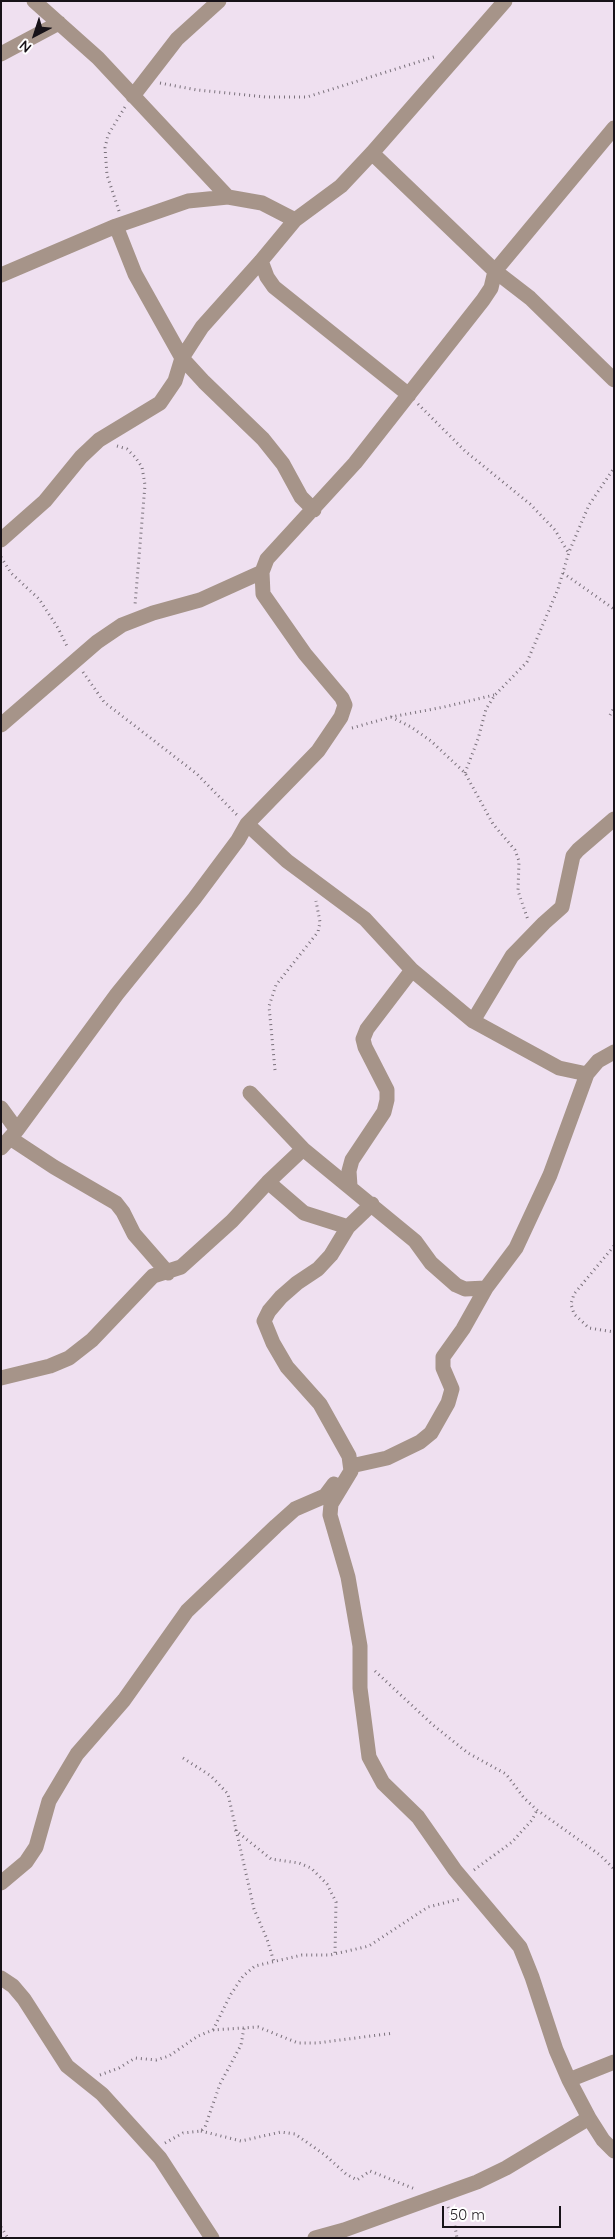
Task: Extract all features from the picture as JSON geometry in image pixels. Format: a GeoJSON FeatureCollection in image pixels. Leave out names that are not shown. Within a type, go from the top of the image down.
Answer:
{"type":"FeatureCollection","features":[{"type":"Feature","properties":{"kind":"street"},"geometry":{"type":"LineString","coordinates":[[34,1],[98,58],[228,197]]}},
{"type":"Feature","properties":{"kind":"street"},"geometry":{"type":"LineString","coordinates":[[133,96],[177,39],[219,1]]}},
{"type":"Feature","properties":{"kind":"street"},"geometry":{"type":"LineString","coordinates":[[1,540],[45,501],[82,456],[99,440],[160,403],[175,381],[182,358],[202,327],[295,220],[341,186],[503,2]]}},
{"type":"Feature","properties":{"kind":"street"},"geometry":{"type":"LineString","coordinates":[[1,54],[59,23]]}},
{"type":"Feature","properties":{"kind":"street"},"geometry":{"type":"LineString","coordinates":[[10,1139],[117,994],[233,848],[247,824],[318,751],[344,711],[345,705],[342,698],[305,654],[262,594],[262,572],[267,559],[314,510],[409,395],[487,294],[491,288],[495,271],[611,137]]}},
{"type":"Feature","properties":{"kind":"street"},"geometry":{"type":"LineString","coordinates":[[372,152],[495,271],[530,298],[614,380]]}},
{"type":"Feature","properties":{"kind":"street"},"geometry":{"type":"LineString","coordinates":[[1,275],[120,225],[188,201],[228,197],[262,203],[295,220]]}},
{"type":"Feature","properties":{"kind":"street"},"geometry":{"type":"LineString","coordinates":[[120,225],[135,274],[182,358],[263,439],[283,464],[301,497],[314,510]]}},
{"type":"Feature","properties":{"kind":"street"},"geometry":{"type":"LineString","coordinates":[[261,261],[267,277],[274,287],[409,395]]}},
{"type":"Feature","properties":{"kind":"street"},"geometry":{"type":"LineString","coordinates":[[1,725],[97,642],[122,625],[153,613],[200,600],[262,572]]}},
{"type":"Feature","properties":{"kind":"street"},"geometry":{"type":"LineString","coordinates":[[473,1021],[512,956],[562,907],[573,856],[614,819]]}},
{"type":"Feature","properties":{"kind":"street"},"geometry":{"type":"LineString","coordinates":[[247,824],[270,847],[365,919],[412,970],[473,1021],[558,1068],[587,1074]]}},
{"type":"Feature","properties":{"kind":"street"},"geometry":{"type":"LineString","coordinates":[[350,1186],[349,1171],[352,1160],[384,1112],[388,1100],[387,1090],[364,1047],[363,1039],[368,1029],[412,970]]}},
{"type":"Feature","properties":{"kind":"street"},"geometry":{"type":"LineString","coordinates":[[1,1883],[26,1862],[36,1847],[49,1801],[77,1754],[124,1700],[187,1611],[295,1509],[318,1501],[349,1471],[387,1458],[420,1442],[431,1433],[448,1402],[452,1389],[443,1368],[442,1360],[463,1329],[486,1288],[504,1266],[520,1239],[550,1175],[587,1074],[598,1061],[614,1052]]}},
{"type":"Feature","properties":{"kind":"street"},"geometry":{"type":"LineString","coordinates":[[250,1092],[303,1149],[415,1241],[430,1263],[456,1285],[465,1289],[486,1288]]}},
{"type":"Feature","properties":{"kind":"street"},"geometry":{"type":"LineString","coordinates":[[1,1108],[10,1139],[54,1167],[116,1202],[134,1234],[168,1273]]}},
{"type":"Feature","properties":{"kind":"street"},"geometry":{"type":"LineString","coordinates":[[1,1378],[50,1366],[69,1358],[92,1340],[153,1276],[160,1273],[168,1273],[182,1267],[232,1221],[268,1182],[303,1149]]}},
{"type":"Feature","properties":{"kind":"street"},"geometry":{"type":"LineString","coordinates":[[268,1182],[304,1213],[348,1227]]}},
{"type":"Feature","properties":{"kind":"street"},"geometry":{"type":"LineString","coordinates":[[372,1204],[348,1227],[331,1255],[318,1269],[297,1283],[281,1297],[269,1311],[264,1321],[273,1343],[287,1367],[320,1404],[344,1445],[349,1471],[331,1504],[330,1515],[348,1577],[360,1646],[360,1688],[369,1757],[383,1783],[418,1817],[475,1896],[520,1947],[556,2050],[569,2080],[589,2118],[603,2140],[614,2151]]}},
{"type":"Feature","properties":{"kind":"street"},"geometry":{"type":"LineString","coordinates":[[1,1978],[12,1986],[24,1999],[67,2066],[102,2094],[153,2150],[212,2238]]}},
{"type":"Feature","properties":{"kind":"street"},"geometry":{"type":"LineString","coordinates":[[569,2080],[614,2062]]}},
{"type":"Feature","properties":{"kind":"street"},"geometry":{"type":"LineString","coordinates":[[315,2238],[344,2230],[435,2197],[506,2168],[589,2118]]}},
{"type":"Feature","properties":{"kind":"path"},"geometry":{"type":"LineString","coordinates":[[145,80],[197,90],[266,97],[306,97],[464,47]]}},
{"type":"Feature","properties":{"kind":"path"},"geometry":{"type":"LineString","coordinates":[[120,225],[107,175],[105,148],[108,135],[133,96]]}},
{"type":"Feature","properties":{"kind":"path"},"geometry":{"type":"LineString","coordinates":[[409,395],[465,451],[530,504],[555,530],[569,552]]}},
{"type":"Feature","properties":{"kind":"path"},"geometry":{"type":"LineString","coordinates":[[99,440],[127,449],[142,467],[145,485],[134,620]]}},
{"type":"Feature","properties":{"kind":"path"},"geometry":{"type":"LineString","coordinates":[[465,773],[478,738],[482,718],[495,695],[527,662],[589,505],[614,468]]}},
{"type":"Feature","properties":{"kind":"path"},"geometry":{"type":"LineString","coordinates":[[1,557],[11,573],[40,599],[94,691],[104,702],[197,774],[247,824]]}},
{"type":"Feature","properties":{"kind":"path"},"geometry":{"type":"LineString","coordinates":[[563,572],[614,609]]}},
{"type":"Feature","properties":{"kind":"path"},"geometry":{"type":"LineString","coordinates":[[326,739],[362,724],[495,695]]}},
{"type":"Feature","properties":{"kind":"path"},"geometry":{"type":"LineString","coordinates":[[610,715],[614,708]]}},
{"type":"Feature","properties":{"kind":"path"},"geometry":{"type":"LineString","coordinates":[[391,717],[432,741],[465,773],[493,824],[516,850],[519,861],[518,891],[532,935]]}},
{"type":"Feature","properties":{"kind":"path"},"geometry":{"type":"LineString","coordinates":[[275,1070],[269,1006],[276,985],[318,932],[320,922],[313,881]]}},
{"type":"Feature","properties":{"kind":"path"},"geometry":{"type":"LineString","coordinates":[[614,1246],[574,1294],[570,1304],[574,1314],[589,1328],[614,1332]]}},
{"type":"Feature","properties":{"kind":"path"},"geometry":{"type":"LineString","coordinates":[[360,1657],[433,1725],[468,1753],[506,1774],[524,1798],[537,1810],[600,1856],[614,1869]]}},
{"type":"Feature","properties":{"kind":"path"},"geometry":{"type":"LineString","coordinates":[[183,1758],[212,1776],[228,1794],[254,1909],[267,1939],[274,1962]]}},
{"type":"Feature","properties":{"kind":"path"},"geometry":{"type":"LineString","coordinates":[[461,1878],[512,1842],[532,1820],[537,1810]]}},
{"type":"Feature","properties":{"kind":"path"},"geometry":{"type":"LineString","coordinates":[[235,1830],[271,1859],[299,1863],[311,1868],[327,1884],[336,1902],[335,1954]]}},
{"type":"Feature","properties":{"kind":"path"},"geometry":{"type":"LineString","coordinates":[[213,2030],[242,1976],[254,1966],[302,1954],[335,1954],[369,1946],[428,1907],[475,1896]]}},
{"type":"Feature","properties":{"kind":"path"},"geometry":{"type":"LineString","coordinates":[[85,2080],[118,2068],[135,2058],[156,2060],[169,2056],[198,2036],[213,2030],[258,2027],[298,2043],[318,2043],[394,2033]]}},
{"type":"Feature","properties":{"kind":"path"},"geometry":{"type":"LineString","coordinates":[[201,2131],[209,2120],[220,2084],[241,2045],[244,2028]]}},
{"type":"Feature","properties":{"kind":"path"},"geometry":{"type":"LineString","coordinates":[[153,2150],[183,2133],[201,2131],[241,2141],[281,2132],[295,2134],[346,2174],[357,2180],[370,2171],[435,2197],[446,2204],[451,2211],[457,2238]]}},
{"type":"Feature","properties":{"kind":"path"},"geometry":{"type":"LineString","coordinates":[[1,2227],[8,2238]]}}]}
